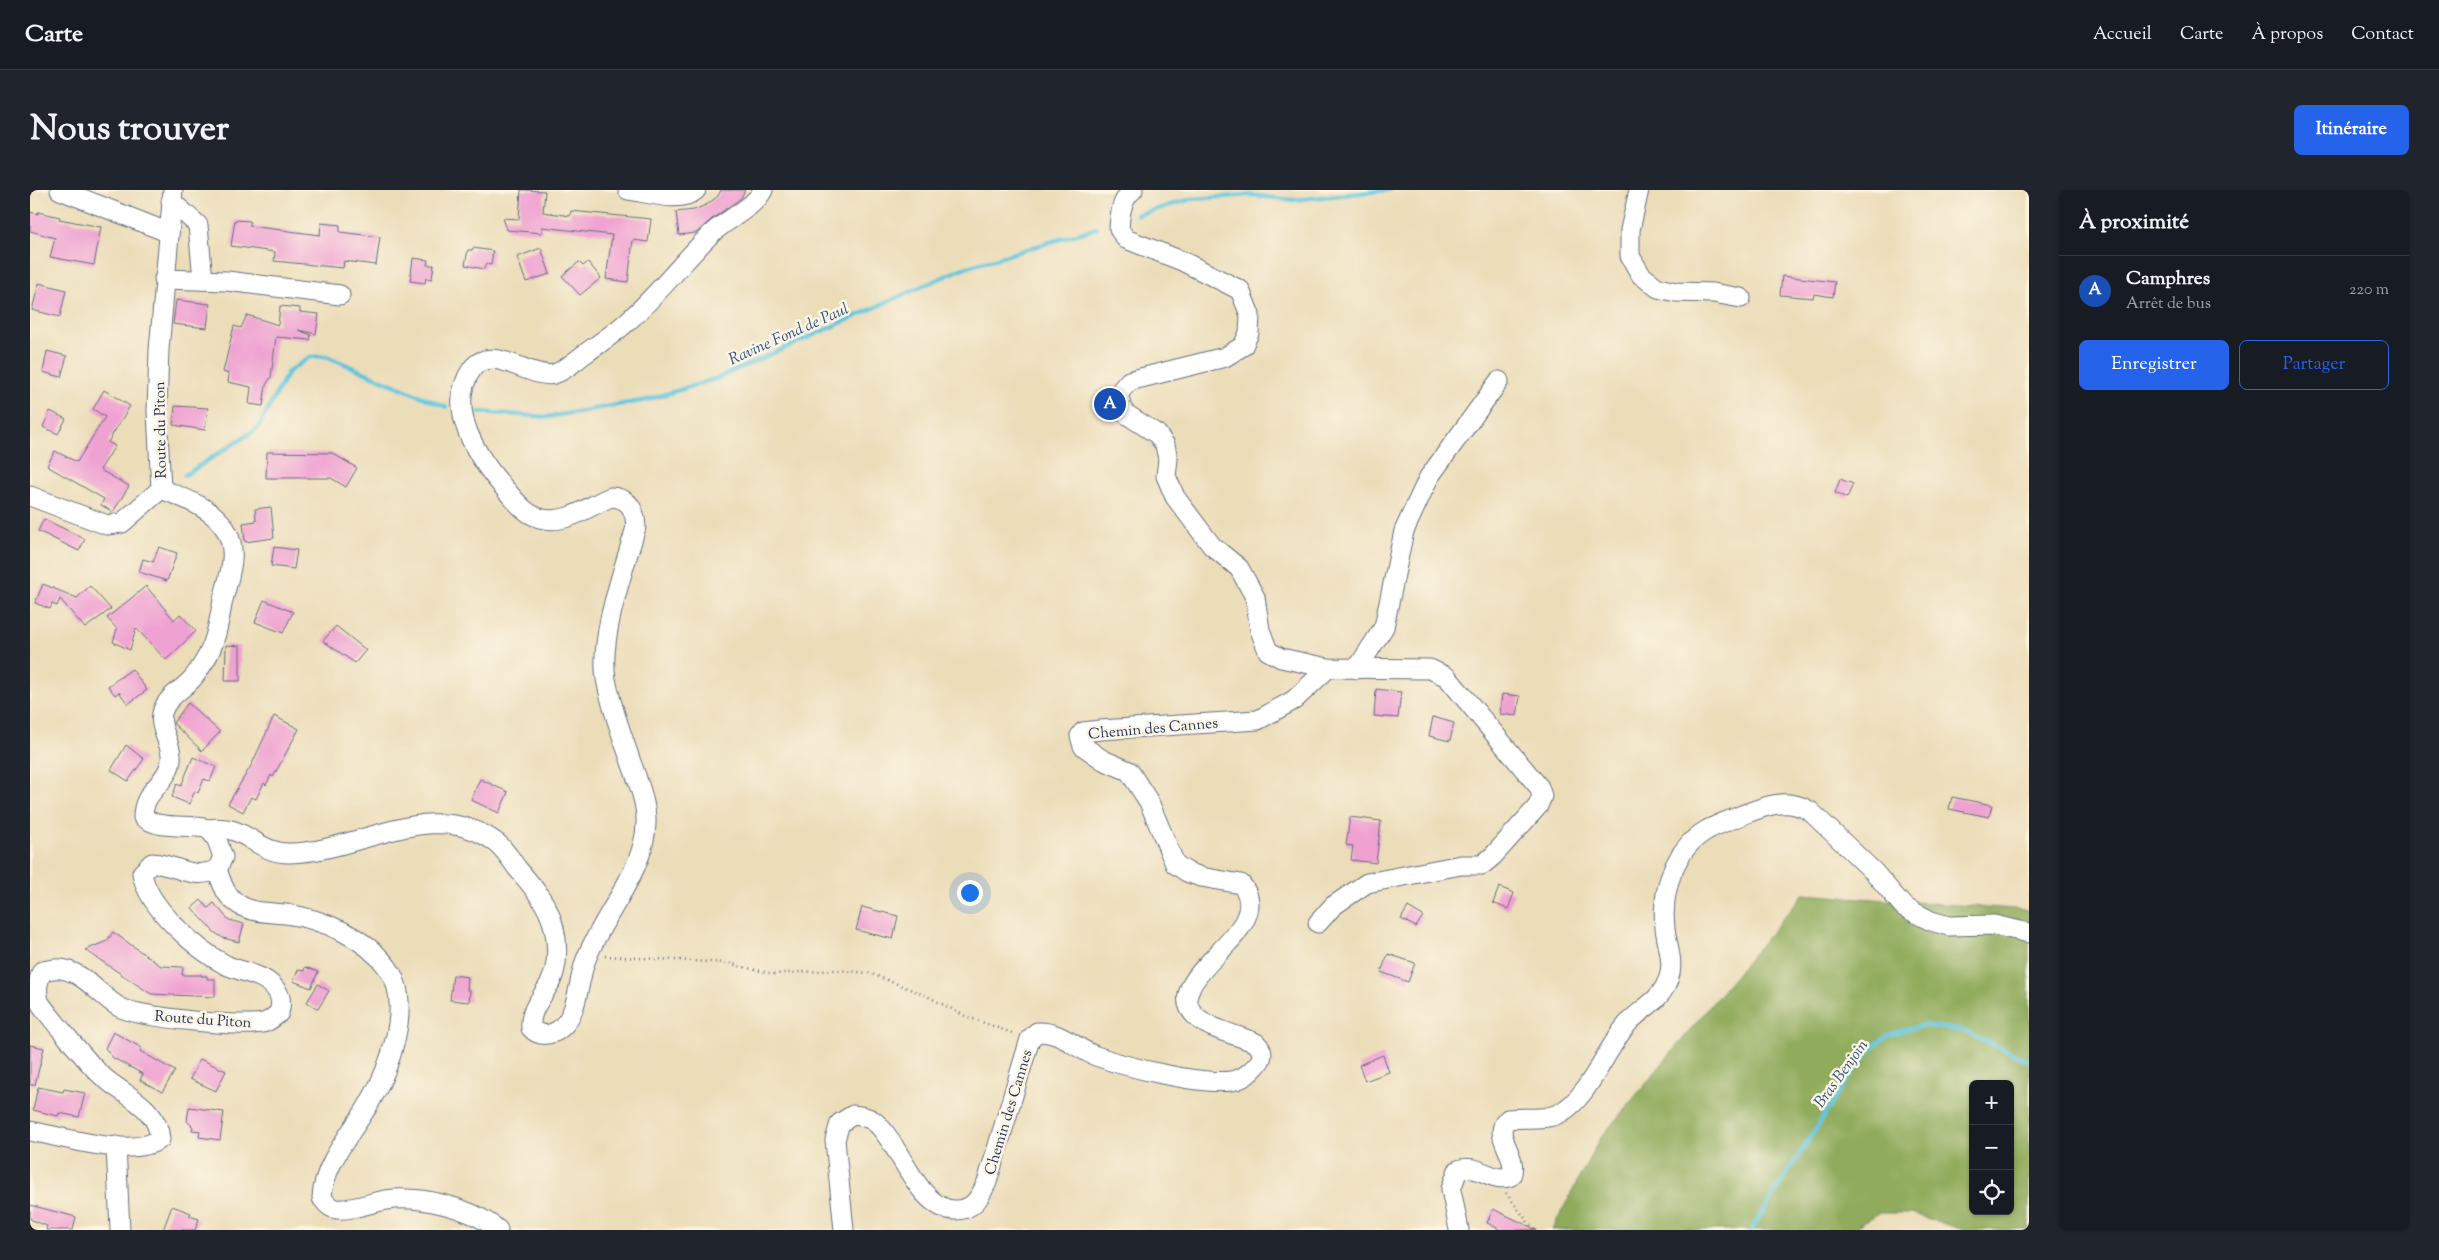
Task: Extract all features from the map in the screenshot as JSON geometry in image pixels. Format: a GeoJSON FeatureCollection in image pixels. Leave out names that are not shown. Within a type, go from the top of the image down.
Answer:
{"type":"FeatureCollection","features":[{"type":"Feature","properties":{"kind":"street"},"geometry":{"type":"LineString","coordinates":[[60,190],[168,232]]}},
{"type":"Feature","properties":{"kind":"street"},"geometry":{"type":"LineString","coordinates":[[628,190],[671,196],[682,196],[696,190]]}},
{"type":"Feature","properties":{"kind":"street"},"geometry":{"type":"LineString","coordinates":[[498,1230],[480,1216],[411,1199],[388,1200],[339,1210],[329,1207],[322,1198],[326,1175],[370,1102],[391,1054],[400,1013],[395,982],[378,957],[350,935],[310,920],[287,914],[257,912],[242,907],[230,897],[217,870],[223,857],[217,840],[209,829],[219,827],[238,831],[268,849],[280,853],[304,853],[327,849],[416,825],[444,823],[460,825],[487,837],[507,852],[538,891],[549,913],[557,943],[552,979],[531,1014],[530,1028],[543,1035],[555,1032],[570,1017],[585,963],[596,935],[638,862],[644,845],[645,805],[615,716],[606,678],[605,654],[608,631],[636,527],[635,513],[626,501],[611,497],[570,517],[557,520],[539,518],[523,510],[486,468],[470,439],[463,414],[462,393],[468,375],[474,366],[484,360],[496,360],[546,374],[560,372],[629,321],[700,245],[720,226],[754,203],[763,190]]}},
{"type":"Feature","properties":{"kind":"street"},"geometry":{"type":"LineString","coordinates":[[1133,190],[1125,196],[1120,214],[1119,229],[1126,239],[1182,261],[1240,290],[1250,315],[1248,332],[1242,346],[1225,357],[1129,381],[1118,394],[1123,412],[1157,434],[1165,445],[1168,459],[1166,476],[1175,497],[1212,546],[1240,568],[1255,597],[1260,630],[1268,651],[1281,658],[1328,668],[1430,668],[1447,677],[1539,787],[1542,796],[1538,806],[1494,856],[1482,865],[1461,865],[1367,883],[1333,906],[1318,923]]}},
{"type":"Feature","properties":{"kind":"street"},"geometry":{"type":"LineString","coordinates":[[1639,190],[1630,230],[1630,256],[1640,275],[1658,288],[1676,292],[1712,293],[1741,298]]}},
{"type":"Feature","properties":{"kind":"street"},"geometry":{"type":"LineString","coordinates":[[172,195],[198,225],[203,280]]}},
{"type":"Feature","properties":{"kind":"street","name":"Route du Piton"},"geometry":{"type":"LineString","coordinates":[[172,195],[164,279],[157,411],[161,489],[202,506],[225,526],[232,542],[232,561],[215,638],[206,659],[191,680],[172,696],[162,711],[162,728],[168,743],[171,763],[168,772],[143,806],[143,817],[151,823],[168,826],[194,825],[209,829]]}},
{"type":"Feature","properties":{"kind":"street"},"geometry":{"type":"LineString","coordinates":[[164,279],[227,281],[340,295]]}},
{"type":"Feature","properties":{"kind":"street"},"geometry":{"type":"LineString","coordinates":[[1357,668],[1384,626],[1404,531],[1429,477],[1500,381]]}},
{"type":"Feature","properties":{"kind":"street"},"geometry":{"type":"LineString","coordinates":[[30,496],[107,525],[122,523],[161,489]]}},
{"type":"Feature","properties":{"kind":"street","name":"Chemin des Cannes"},"geometry":{"type":"LineString","coordinates":[[844,1230],[840,1182],[834,1148],[836,1132],[840,1123],[853,1115],[874,1122],[884,1133],[925,1194],[938,1206],[950,1210],[970,1207],[978,1199],[987,1182],[1030,1039],[1037,1032],[1049,1031],[1096,1056],[1193,1080],[1231,1081],[1248,1074],[1260,1062],[1263,1056],[1262,1049],[1256,1043],[1200,1020],[1190,1008],[1187,995],[1193,981],[1237,934],[1244,922],[1249,898],[1246,890],[1241,884],[1201,877],[1187,872],[1175,864],[1149,802],[1129,771],[1103,760],[1083,746],[1080,736],[1083,732],[1100,730],[1258,720],[1294,700],[1328,668]]}},
{"type":"Feature","properties":{"kind":"street"},"geometry":{"type":"LineString","coordinates":[[1459,1230],[1451,1189],[1458,1170],[1472,1168],[1497,1179],[1511,1176],[1514,1162],[1501,1131],[1502,1124],[1508,1119],[1554,1116],[1574,1103],[1630,1021],[1662,993],[1671,968],[1665,925],[1667,891],[1672,872],[1680,853],[1708,830],[1762,807],[1776,804],[1801,805],[1810,811],[1874,872],[1904,907],[1931,921],[1949,926],[1994,925],[2029,933]]}},
{"type":"Feature","properties":{"kind":"street","name":"Route du Piton"},"geometry":{"type":"LineString","coordinates":[[30,1131],[116,1146],[152,1145],[160,1139],[156,1121],[140,1103],[118,1089],[100,1074],[40,1002],[37,986],[42,971],[62,969],[80,977],[119,1007],[138,1014],[247,1024],[267,1022],[279,1013],[282,1002],[277,991],[266,980],[228,966],[193,944],[154,901],[144,886],[142,874],[152,862],[168,864],[187,874],[204,875],[217,870]]}},
{"type":"Feature","properties":{"kind":"street"},"geometry":{"type":"LineString","coordinates":[[116,1146],[120,1230]]}},
{"type":"Feature","properties":{"kind":"path"},"geometry":{"type":"LineString","coordinates":[[585,963],[601,956],[727,963],[773,974],[834,970],[869,973],[925,995],[965,1016],[1030,1039]]}},
{"type":"Feature","properties":{"kind":"path"},"geometry":{"type":"LineString","coordinates":[[1497,1179],[1534,1230]]}},
{"type":"Feature","properties":{"kind":"green space"},"geometry":{"type":"Polygon","coordinates":[[[1803,894],[2029,910],[2029,1230],[1964,1230],[1911,1213],[1879,1213],[1850,1230],[1552,1230],[1599,1140],[1803,894]]]}},
{"type":"Feature","properties":{"kind":"building"},"geometry":{"type":"Polygon","coordinates":[[[521,190],[545,191],[543,212],[570,216],[571,211],[651,219],[648,242],[633,240],[628,282],[606,279],[612,235],[542,227],[542,233],[507,230],[503,218],[519,219],[521,190]]]}},
{"type":"Feature","properties":{"kind":"building"},"geometry":{"type":"Polygon","coordinates":[[[721,190],[745,190],[741,198],[696,233],[679,235],[676,212],[694,210],[708,204],[718,196],[721,190]]]}},
{"type":"Feature","properties":{"kind":"building"},"geometry":{"type":"Polygon","coordinates":[[[30,212],[38,214],[38,212],[60,217],[59,219],[101,227],[94,265],[50,257],[55,238],[30,231],[30,212]]]}},
{"type":"Feature","properties":{"kind":"building"},"geometry":{"type":"Polygon","coordinates":[[[235,220],[250,221],[250,226],[320,235],[321,223],[340,225],[340,232],[380,237],[376,265],[344,261],[343,268],[274,261],[275,252],[231,246],[235,220]]]}},
{"type":"Feature","properties":{"kind":"building"},"geometry":{"type":"Polygon","coordinates":[[[473,248],[493,251],[491,265],[486,264],[484,269],[465,265],[468,250],[473,248]]]}},
{"type":"Feature","properties":{"kind":"building"},"geometry":{"type":"Polygon","coordinates":[[[541,248],[550,274],[526,282],[517,257],[541,248]]]}},
{"type":"Feature","properties":{"kind":"building"},"geometry":{"type":"Polygon","coordinates":[[[413,258],[428,260],[427,265],[434,265],[432,279],[426,278],[425,283],[410,281],[413,258]]]}},
{"type":"Feature","properties":{"kind":"building"},"geometry":{"type":"Polygon","coordinates":[[[579,262],[583,266],[588,262],[601,278],[580,295],[562,276],[579,262]]]}},
{"type":"Feature","properties":{"kind":"building"},"geometry":{"type":"Polygon","coordinates":[[[1782,276],[1835,282],[1833,297],[1814,294],[1813,298],[1780,295],[1782,276]]]}},
{"type":"Feature","properties":{"kind":"building"},"geometry":{"type":"Polygon","coordinates":[[[39,283],[66,290],[60,317],[32,310],[39,283]]]}},
{"type":"Feature","properties":{"kind":"building"},"geometry":{"type":"Polygon","coordinates":[[[176,300],[210,304],[207,328],[173,324],[176,300]]]}},
{"type":"Feature","properties":{"kind":"building"},"geometry":{"type":"Polygon","coordinates":[[[280,306],[300,308],[300,312],[319,314],[316,334],[298,330],[311,335],[310,340],[276,337],[271,377],[266,385],[263,406],[249,404],[251,387],[228,382],[229,374],[223,372],[234,326],[241,328],[247,315],[278,325],[280,306]]]}},
{"type":"Feature","properties":{"kind":"building"},"geometry":{"type":"Polygon","coordinates":[[[47,351],[67,356],[61,377],[43,372],[47,351]]]}},
{"type":"Feature","properties":{"kind":"building"},"geometry":{"type":"Polygon","coordinates":[[[104,390],[130,406],[108,442],[115,446],[100,470],[129,486],[113,512],[101,505],[104,499],[47,466],[55,451],[77,462],[105,417],[93,409],[104,390]]]}},
{"type":"Feature","properties":{"kind":"building"},"geometry":{"type":"Polygon","coordinates":[[[175,406],[208,408],[205,430],[173,425],[175,406]]]}},
{"type":"Feature","properties":{"kind":"building"},"geometry":{"type":"Polygon","coordinates":[[[50,411],[66,419],[58,434],[43,427],[50,411]]]}},
{"type":"Feature","properties":{"kind":"building"},"geometry":{"type":"Polygon","coordinates":[[[267,452],[332,453],[357,468],[346,487],[331,478],[266,478],[267,452]]]}},
{"type":"Feature","properties":{"kind":"building"},"geometry":{"type":"Polygon","coordinates":[[[1840,479],[1853,484],[1847,498],[1835,493],[1840,479]]]}},
{"type":"Feature","properties":{"kind":"building"},"geometry":{"type":"Polygon","coordinates":[[[271,507],[274,538],[245,542],[243,523],[256,521],[255,509],[271,507]]]}},
{"type":"Feature","properties":{"kind":"building"},"geometry":{"type":"Polygon","coordinates":[[[44,519],[85,539],[79,551],[38,531],[44,519]]]}},
{"type":"Feature","properties":{"kind":"building"},"geometry":{"type":"Polygon","coordinates":[[[159,547],[177,553],[167,581],[139,572],[143,559],[153,562],[159,547]]]}},
{"type":"Feature","properties":{"kind":"building"},"geometry":{"type":"Polygon","coordinates":[[[274,547],[297,550],[294,569],[271,566],[274,547]]]}},
{"type":"Feature","properties":{"kind":"building"},"geometry":{"type":"Polygon","coordinates":[[[43,584],[77,598],[90,586],[111,609],[85,628],[60,599],[57,606],[52,604],[50,609],[35,603],[43,584]]]}},
{"type":"Feature","properties":{"kind":"building"},"geometry":{"type":"Polygon","coordinates":[[[146,586],[174,620],[180,614],[196,631],[166,660],[136,628],[130,650],[113,642],[117,629],[107,618],[146,586]]]}},
{"type":"Feature","properties":{"kind":"building"},"geometry":{"type":"Polygon","coordinates":[[[264,600],[293,612],[283,633],[255,622],[264,600]]]}},
{"type":"Feature","properties":{"kind":"building"},"geometry":{"type":"Polygon","coordinates":[[[336,626],[366,650],[355,663],[323,641],[336,626]]]}},
{"type":"Feature","properties":{"kind":"building"},"geometry":{"type":"Polygon","coordinates":[[[226,645],[240,646],[240,681],[225,681],[226,645]]]}},
{"type":"Feature","properties":{"kind":"building"},"geometry":{"type":"Polygon","coordinates":[[[132,669],[147,690],[128,704],[119,692],[115,695],[108,686],[132,669]]]}},
{"type":"Feature","properties":{"kind":"building"},"geometry":{"type":"Polygon","coordinates":[[[1376,689],[1401,692],[1398,718],[1374,716],[1376,689]]]}},
{"type":"Feature","properties":{"kind":"building"},"geometry":{"type":"Polygon","coordinates":[[[1502,694],[1520,696],[1517,716],[1500,714],[1502,694]]]}},
{"type":"Feature","properties":{"kind":"building"},"geometry":{"type":"Polygon","coordinates":[[[188,703],[220,732],[202,751],[173,723],[188,703]]]}},
{"type":"Feature","properties":{"kind":"building"},"geometry":{"type":"Polygon","coordinates":[[[274,716],[299,729],[273,777],[271,775],[266,785],[264,783],[256,799],[251,797],[243,812],[228,804],[252,764],[274,716]]]}},
{"type":"Feature","properties":{"kind":"building"},"geometry":{"type":"Polygon","coordinates":[[[1433,717],[1454,723],[1450,741],[1429,736],[1433,717]]]}},
{"type":"Feature","properties":{"kind":"building"},"geometry":{"type":"Polygon","coordinates":[[[126,745],[144,759],[128,781],[111,770],[126,745]]]}},
{"type":"Feature","properties":{"kind":"building"},"geometry":{"type":"Polygon","coordinates":[[[193,757],[216,767],[210,781],[204,779],[198,793],[195,791],[189,804],[172,797],[177,784],[181,786],[193,757]]]}},
{"type":"Feature","properties":{"kind":"building"},"geometry":{"type":"Polygon","coordinates":[[[480,779],[508,792],[499,813],[471,800],[480,779]]]}},
{"type":"Feature","properties":{"kind":"building"},"geometry":{"type":"Polygon","coordinates":[[[1952,797],[1992,805],[1989,817],[1949,809],[1952,797]]]}},
{"type":"Feature","properties":{"kind":"building"},"geometry":{"type":"Polygon","coordinates":[[[1350,817],[1381,821],[1376,863],[1351,860],[1353,846],[1346,845],[1350,817]]]}},
{"type":"Feature","properties":{"kind":"building"},"geometry":{"type":"Polygon","coordinates":[[[1499,887],[1514,893],[1508,909],[1493,903],[1499,887]]]}},
{"type":"Feature","properties":{"kind":"building"},"geometry":{"type":"Polygon","coordinates":[[[201,900],[208,908],[214,903],[229,920],[244,924],[239,942],[223,938],[214,932],[192,908],[201,900]]]}},
{"type":"Feature","properties":{"kind":"building"},"geometry":{"type":"Polygon","coordinates":[[[862,907],[898,916],[893,939],[856,930],[862,907]]]}},
{"type":"Feature","properties":{"kind":"building"},"geometry":{"type":"Polygon","coordinates":[[[1408,907],[1423,916],[1416,927],[1401,919],[1408,907]]]}},
{"type":"Feature","properties":{"kind":"building"},"geometry":{"type":"Polygon","coordinates":[[[113,932],[161,966],[183,967],[182,975],[202,975],[207,976],[207,979],[215,979],[215,997],[151,994],[85,950],[107,941],[113,932]]]}},
{"type":"Feature","properties":{"kind":"building"},"geometry":{"type":"Polygon","coordinates":[[[1388,954],[1415,963],[1408,982],[1381,972],[1388,954]]]}},
{"type":"Feature","properties":{"kind":"building"},"geometry":{"type":"Polygon","coordinates":[[[305,967],[318,972],[311,988],[293,981],[298,970],[304,971],[305,967]]]}},
{"type":"Feature","properties":{"kind":"building"},"geometry":{"type":"Polygon","coordinates":[[[453,975],[468,977],[467,990],[470,990],[469,1002],[450,1000],[453,975]]]}},
{"type":"Feature","properties":{"kind":"building"},"geometry":{"type":"Polygon","coordinates":[[[318,984],[329,991],[318,1009],[307,1002],[318,984]]]}},
{"type":"Feature","properties":{"kind":"building"},"geometry":{"type":"Polygon","coordinates":[[[113,1032],[142,1048],[140,1051],[175,1071],[162,1092],[140,1080],[143,1074],[113,1058],[105,1048],[113,1032]]]}},
{"type":"Feature","properties":{"kind":"building"},"geometry":{"type":"Polygon","coordinates":[[[30,1045],[44,1048],[35,1085],[30,1085],[30,1045]]]}},
{"type":"Feature","properties":{"kind":"building"},"geometry":{"type":"Polygon","coordinates":[[[1383,1055],[1389,1072],[1365,1081],[1359,1065],[1383,1055]]]}},
{"type":"Feature","properties":{"kind":"building"},"geometry":{"type":"Polygon","coordinates":[[[200,1059],[226,1071],[216,1091],[190,1079],[200,1059]]]}},
{"type":"Feature","properties":{"kind":"building"},"geometry":{"type":"Polygon","coordinates":[[[38,1087],[63,1092],[64,1089],[85,1093],[79,1117],[59,1113],[58,1116],[33,1110],[38,1087]]]}},
{"type":"Feature","properties":{"kind":"building"},"geometry":{"type":"Polygon","coordinates":[[[189,1107],[224,1112],[220,1140],[199,1137],[200,1131],[192,1130],[193,1127],[187,1121],[189,1107]]]}},
{"type":"Feature","properties":{"kind":"building"},"geometry":{"type":"Polygon","coordinates":[[[30,1205],[76,1217],[73,1230],[46,1230],[47,1226],[30,1219],[30,1205]]]}},
{"type":"Feature","properties":{"kind":"building"},"geometry":{"type":"Polygon","coordinates":[[[172,1206],[191,1213],[189,1216],[199,1219],[195,1230],[163,1230],[172,1206]]]}},
{"type":"Feature","properties":{"kind":"building"},"geometry":{"type":"Polygon","coordinates":[[[1493,1209],[1537,1230],[1501,1230],[1487,1223],[1493,1209]]]}},
{"type":"Feature","properties":{"kind":"waterway","name":"Ravine Fond de Paul"},"geometry":{"type":"LineString","coordinates":[[1137,215],[1191,199],[1250,195],[1293,200],[1389,190]]}},
{"type":"Feature","properties":{"kind":"waterway","name":"Ravine Fond de Paul"},"geometry":{"type":"LineString","coordinates":[[480,412],[547,417],[647,400],[718,378],[961,269],[1097,228]]}},
{"type":"Feature","properties":{"kind":"waterway","name":"Ravine Fond de Paul"},"geometry":{"type":"LineString","coordinates":[[185,475],[258,428],[288,372],[310,357],[326,356],[446,407]]}},
{"type":"Feature","properties":{"kind":"waterway","name":"Bras Benjoin"},"geometry":{"type":"LineString","coordinates":[[1751,1230],[1841,1089],[1873,1046],[1891,1034],[1924,1025],[1964,1031],[2029,1061]]}},
{"type":"Feature","properties":{"kind":"place","name":"Camphres"},"geometry":{"type":"Point","coordinates":[1110,404]}}]}
